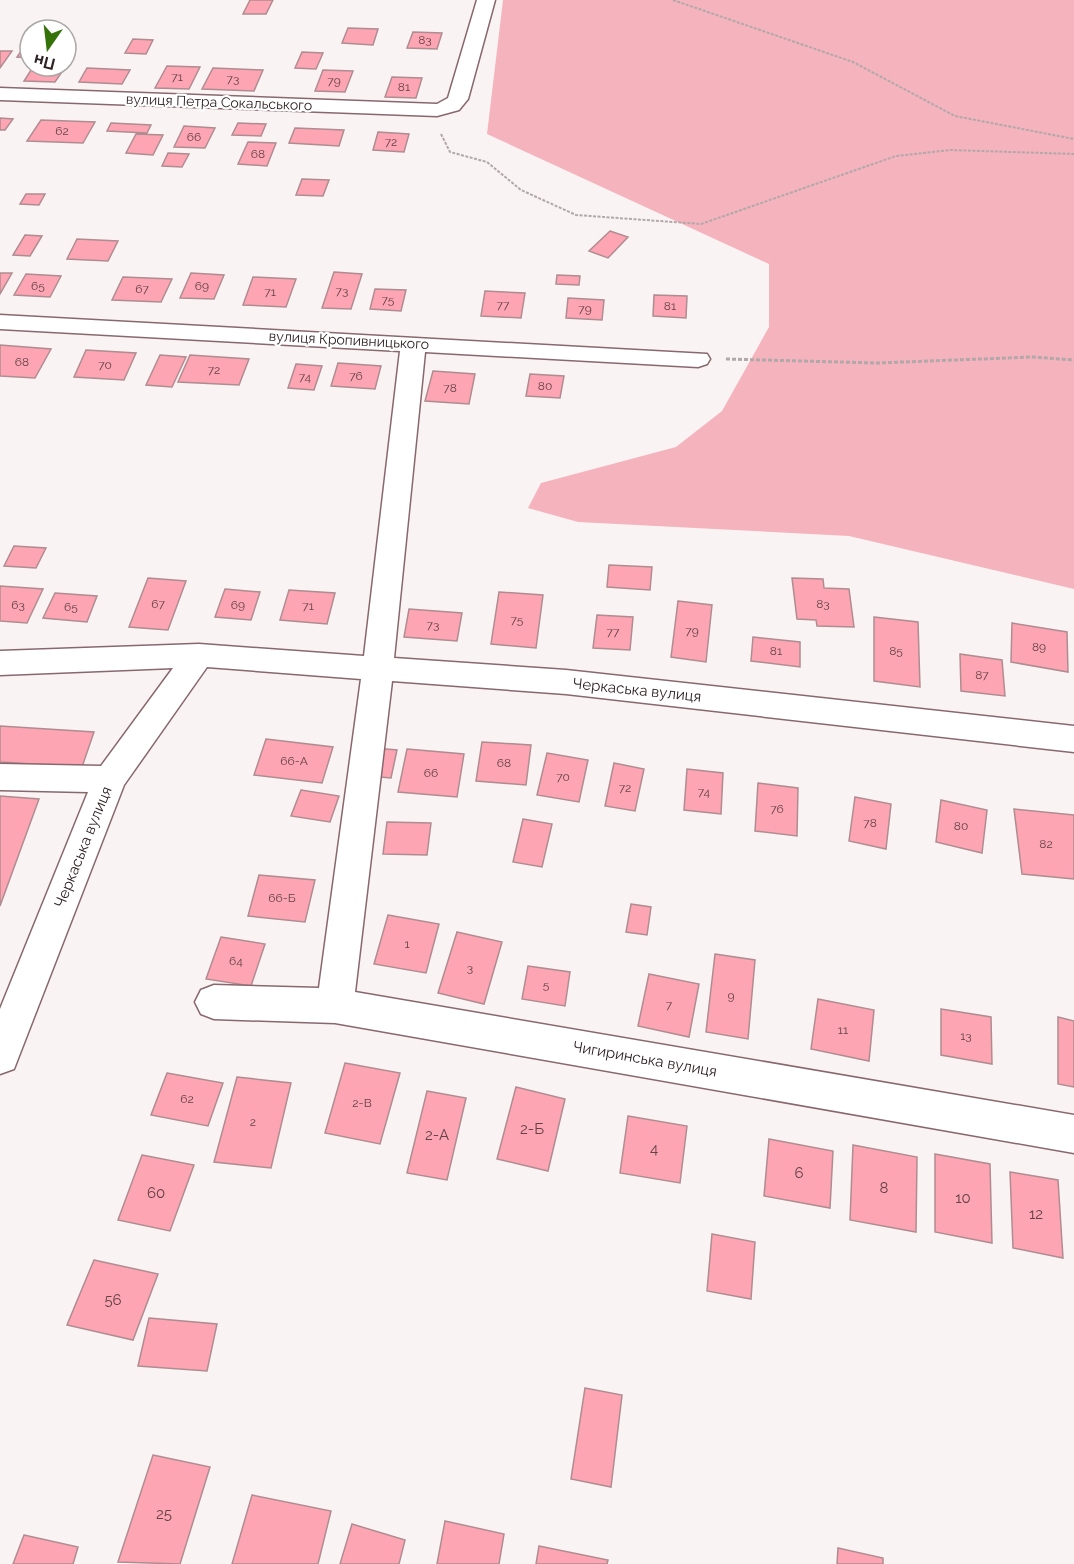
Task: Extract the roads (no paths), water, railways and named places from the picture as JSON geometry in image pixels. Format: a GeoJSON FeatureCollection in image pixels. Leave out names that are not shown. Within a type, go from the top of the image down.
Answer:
{"type":"FeatureCollection","features":[{"type":"Feature","properties":{"kind":"street","name":"вулиця Петра Сокальського"},"geometry":{"type":"LineString","coordinates":[[0,94],[437,110],[452,106],[458,99],[486,0]]}},
{"type":"Feature","properties":{"kind":"street","name":"вулиця Кропивницького"},"geometry":{"type":"LineString","coordinates":[[0,322],[698,359]]}},
{"type":"Feature","properties":{"kind":"street"},"geometry":{"type":"LineString","coordinates":[[335,1006],[378,668],[413,344]]}},
{"type":"Feature","properties":{"kind":"street","name":"Черкаська вулиця"},"geometry":{"type":"LineString","coordinates":[[0,1056],[110,779],[199,655]]}},
{"type":"Feature","properties":{"kind":"street","name":"Черкаська вулиця"},"geometry":{"type":"LineString","coordinates":[[0,663],[199,655],[566,682],[1074,739]]}},
{"type":"Feature","properties":{"kind":"street"},"geometry":{"type":"LineString","coordinates":[[0,777],[110,779]]}},
{"type":"Feature","properties":{"kind":"street","name":"Чигиринська вулиця"},"geometry":{"type":"LineString","coordinates":[[214,1002],[272,1002],[335,1006],[1074,1134]]}}]}
